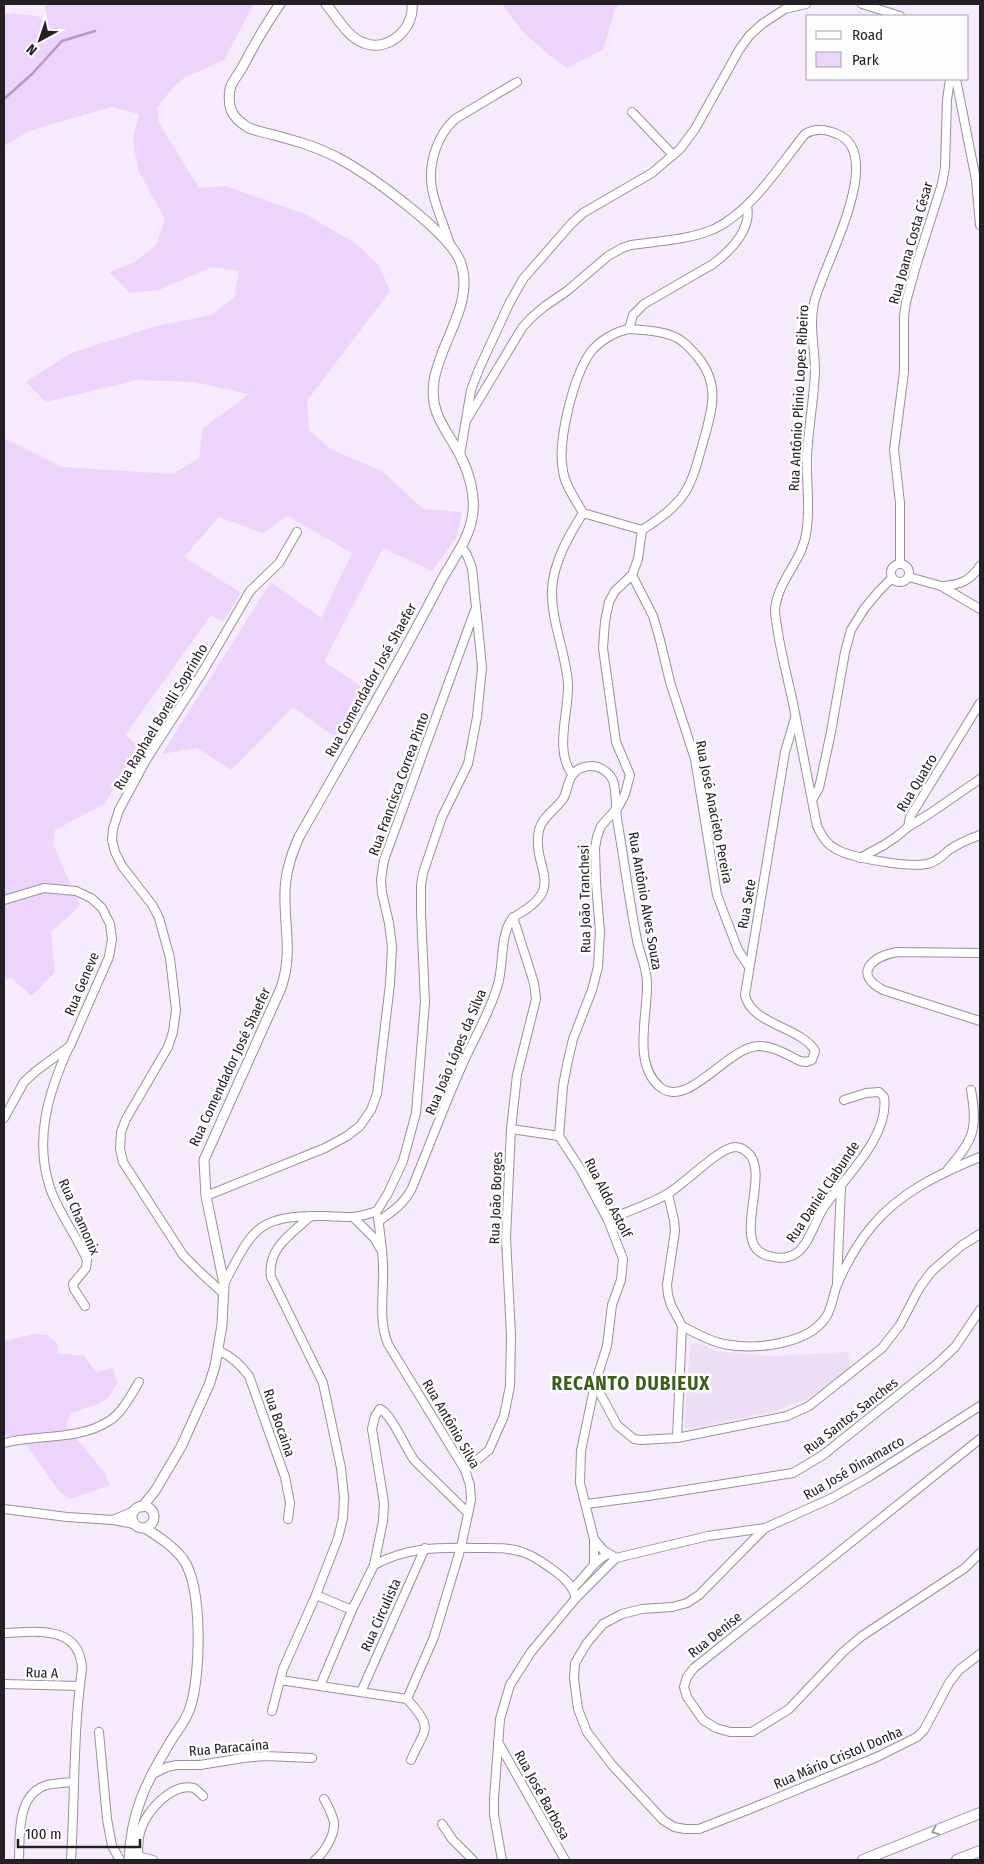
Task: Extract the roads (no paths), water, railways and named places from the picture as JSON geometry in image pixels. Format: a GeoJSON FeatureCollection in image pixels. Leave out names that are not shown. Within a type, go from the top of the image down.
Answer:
{"type":"FeatureCollection","features":[{"type":"Feature","properties":{"kind":"main road"},"geometry":{"type":"LineString","coordinates":[[863,1860],[980,1813]]}},
{"type":"Feature","properties":{"kind":"main road"},"geometry":{"type":"LineString","coordinates":[[956,1860],[980,1851]]}},
{"type":"Feature","properties":{"kind":"street","name":"Rua Comendador José Shaefer"},"geometry":{"type":"LineString","coordinates":[[138,1509],[155,1491],[181,1447],[209,1385],[218,1350],[222,1325],[224,1288],[206,1196],[203,1169],[206,1152],[282,988],[286,974],[288,960],[285,893],[289,860],[299,837],[400,660],[442,578],[462,547],[472,520],[473,495],[467,472],[460,455],[442,425],[433,400],[434,380],[440,358],[460,307],[463,289],[460,261],[450,245],[416,213],[355,167],[306,144],[248,128],[235,117],[231,110],[229,101],[232,83],[264,27],[280,4]]}},
{"type":"Feature","properties":{"kind":"street"},"geometry":{"type":"LineString","coordinates":[[326,4],[356,39],[374,46],[387,43],[404,33],[410,23],[412,4]]}},
{"type":"Feature","properties":{"kind":"street"},"geometry":{"type":"LineString","coordinates":[[460,455],[468,402],[478,369],[508,304],[523,279],[583,213],[652,173],[673,155],[695,129],[739,50],[749,36],[762,24],[785,9],[806,4]]}},
{"type":"Feature","properties":{"kind":"street"},"geometry":{"type":"LineString","coordinates":[[862,4],[897,15]]}},
{"type":"Feature","properties":{"kind":"street","name":"Rua Joana Costa César"},"geometry":{"type":"LineString","coordinates":[[900,564],[900,503],[894,450],[904,372],[904,316],[913,275],[946,167],[947,100],[950,80]]}},
{"type":"Feature","properties":{"kind":"street"},"geometry":{"type":"LineString","coordinates":[[956,80],[976,180],[980,225]]}},
{"type":"Feature","properties":{"kind":"street"},"geometry":{"type":"LineString","coordinates":[[450,245],[430,184],[431,163],[436,146],[448,125],[455,119],[517,82]]}},
{"type":"Feature","properties":{"kind":"street"},"geometry":{"type":"LineString","coordinates":[[632,112],[673,155]]}},
{"type":"Feature","properties":{"kind":"street","name":"Rua Antônio Plinio Lopes Ribeiro"},"geometry":{"type":"LineString","coordinates":[[466,421],[526,323],[608,256],[631,245],[692,236],[714,229],[730,220],[747,206],[805,134],[813,130],[823,130],[843,136],[851,143],[857,164],[857,179],[850,205],[814,304],[815,373],[807,458],[806,535],[798,556],[779,592],[775,611],[782,659],[795,718]]}},
{"type":"Feature","properties":{"kind":"street"},"geometry":{"type":"LineString","coordinates":[[628,329],[633,315],[644,304],[722,257],[736,242],[744,229],[749,214],[747,206]]}},
{"type":"Feature","properties":{"kind":"street"},"geometry":{"type":"LineString","coordinates":[[628,329],[660,332],[680,339],[691,349],[706,368],[713,391],[712,412],[693,479],[688,490],[671,509],[642,530],[583,513],[566,482],[563,471],[563,435],[577,378],[590,354],[599,344],[620,331],[628,329]]}},
{"type":"Feature","properties":{"kind":"street"},"geometry":{"type":"LineString","coordinates":[[513,917],[532,907],[540,896],[545,878],[538,832],[541,824],[563,798],[572,774],[565,754],[562,732],[568,683],[552,590],[561,555],[583,513]]}},
{"type":"Feature","properties":{"kind":"street","name":"Rua João Tranchesi"},"geometry":{"type":"LineString","coordinates":[[559,1136],[563,1086],[573,1039],[592,990],[598,967],[600,932],[596,883],[595,848],[597,837],[601,826],[616,810],[625,794],[630,775],[616,742],[603,648],[605,621],[609,602],[615,591],[632,575],[638,559],[642,530]]}},
{"type":"Feature","properties":{"kind":"street","name":"Rua Raphael Borelli Soprinho"},"geometry":{"type":"LineString","coordinates":[[224,1288],[200,1272],[183,1255],[123,1162],[121,1132],[126,1118],[168,1047],[173,1032],[176,1010],[170,958],[159,918],[153,906],[122,866],[115,852],[112,840],[113,829],[119,810],[146,760],[202,674],[250,591],[279,563],[297,532]]}},
{"type":"Feature","properties":{"kind":"street"},"geometry":{"type":"LineString","coordinates":[[224,1288],[244,1246],[260,1227],[269,1222],[289,1217],[354,1218],[378,1211],[403,1161],[416,1113],[425,1002],[421,885],[431,847],[442,817],[468,764],[474,739],[482,668],[472,568],[462,547]]}},
{"type":"Feature","properties":{"kind":"street"},"geometry":{"type":"LineString","coordinates":[[892,578],[891,570],[894,566],[900,564],[908,568],[909,577]]}},
{"type":"Feature","properties":{"kind":"street"},"geometry":{"type":"LineString","coordinates":[[941,586],[960,584],[968,580],[980,566]]}},
{"type":"Feature","properties":{"kind":"street","name":"Rua José Anacieto Pereira"},"geometry":{"type":"LineString","coordinates":[[632,575],[653,616],[672,689],[695,759],[717,895],[738,950],[749,967]]}},
{"type":"Feature","properties":{"kind":"street"},"geometry":{"type":"LineString","coordinates":[[892,578],[900,582],[905,581],[909,577]]}},
{"type":"Feature","properties":{"kind":"street"},"geometry":{"type":"LineString","coordinates":[[909,577],[941,586],[980,609]]}},
{"type":"Feature","properties":{"kind":"street"},"geometry":{"type":"LineString","coordinates":[[812,800],[819,788],[845,652],[851,630],[878,591],[892,578]]}},
{"type":"Feature","properties":{"kind":"street","name":"Rua Francisca Correa Pinto"},"geometry":{"type":"LineString","coordinates":[[206,1196],[326,1148],[360,1126],[372,1110],[378,1084],[390,984],[392,947],[382,886],[384,860],[475,610]]}},
{"type":"Feature","properties":{"kind":"street","name":"Rua Quatro"},"geometry":{"type":"LineString","coordinates":[[860,858],[884,845],[908,827],[910,817],[980,703]]}},
{"type":"Feature","properties":{"kind":"street"},"geometry":{"type":"LineString","coordinates":[[795,718],[817,826],[823,838],[836,849],[860,858],[925,865],[937,860],[959,844],[980,834]]}},
{"type":"Feature","properties":{"kind":"street","name":"Rua Sete"},"geometry":{"type":"LineString","coordinates":[[795,718],[786,752],[745,996],[746,1001],[760,1015],[813,1047],[815,1051],[812,1060]]}},
{"type":"Feature","properties":{"kind":"street","name":"Rua Antônio Alves Souza"},"geometry":{"type":"LineString","coordinates":[[572,774],[581,768],[594,766],[605,771],[612,778],[637,938],[646,970],[647,984],[643,1049],[653,1079],[664,1090],[676,1092],[686,1090],[730,1058],[756,1046],[767,1047],[800,1061],[812,1060]]}},
{"type":"Feature","properties":{"kind":"street"},"geometry":{"type":"LineString","coordinates":[[908,827],[980,779]]}},
{"type":"Feature","properties":{"kind":"street","name":"Rua Geneve"},"geometry":{"type":"LineString","coordinates":[[4,900],[44,888],[76,891],[91,898],[102,908],[110,924],[112,939],[109,957],[70,1046]]}},
{"type":"Feature","properties":{"kind":"street","name":"Rua João Borges"},"geometry":{"type":"LineString","coordinates":[[465,1470],[489,1450],[504,1416],[510,1386],[511,1335],[506,1238],[511,1130],[517,1074],[536,999],[534,983],[513,917]]}},
{"type":"Feature","properties":{"kind":"street","name":"Rua João Lópes da Silva"},"geometry":{"type":"LineString","coordinates":[[379,1221],[406,1200],[412,1188],[461,1068],[494,999],[500,980],[506,932],[513,917]]}},
{"type":"Feature","properties":{"kind":"street"},"geometry":{"type":"LineString","coordinates":[[980,953],[897,952],[883,954],[869,965],[866,973],[868,979],[874,985],[883,990],[980,1020]]}},
{"type":"Feature","properties":{"kind":"street"},"geometry":{"type":"LineString","coordinates":[[4,1118],[24,1082],[70,1046]]}},
{"type":"Feature","properties":{"kind":"street","name":"Rua Chamonix"},"geometry":{"type":"LineString","coordinates":[[70,1046],[56,1075],[46,1114],[42,1149],[51,1189],[88,1260],[86,1268],[73,1284],[74,1289],[85,1306]]}},
{"type":"Feature","properties":{"kind":"street"},"geometry":{"type":"LineString","coordinates":[[947,1171],[963,1152],[973,1132],[975,1112],[971,1090]]}},
{"type":"Feature","properties":{"kind":"street","name":"Rua Daniel Clabunde"},"geometry":{"type":"LineString","coordinates":[[608,1220],[668,1194],[724,1151],[735,1147],[744,1149],[751,1156],[756,1172],[750,1226],[753,1241],[757,1249],[765,1255],[775,1258],[786,1258],[799,1251],[825,1206],[863,1157],[884,1115],[884,1097],[879,1092],[875,1091],[844,1100]]}},
{"type":"Feature","properties":{"kind":"street"},"geometry":{"type":"LineString","coordinates":[[511,1130],[559,1136]]}},
{"type":"Feature","properties":{"kind":"street","name":"Rua Aldo Astolf"},"geometry":{"type":"LineString","coordinates":[[559,1136],[581,1170],[608,1220],[624,1259],[623,1269],[612,1305],[604,1359],[594,1384],[581,1451],[580,1483],[594,1539],[594,1564]]}},
{"type":"Feature","properties":{"kind":"street"},"geometry":{"type":"LineString","coordinates":[[682,1326],[707,1339],[731,1345],[780,1344],[808,1334],[819,1326],[827,1315],[837,1284],[864,1235],[883,1213],[913,1190],[947,1171],[980,1156]]}},
{"type":"Feature","properties":{"kind":"street"},"geometry":{"type":"LineString","coordinates":[[837,1284],[841,1186]]}},
{"type":"Feature","properties":{"kind":"street"},"geometry":{"type":"LineString","coordinates":[[668,1194],[675,1231],[667,1285],[668,1295],[682,1326],[677,1438]]}},
{"type":"Feature","properties":{"kind":"street","name":"Rua Antônio Silva"},"geometry":{"type":"LineString","coordinates":[[378,1211],[383,1266],[381,1319],[383,1332],[388,1344],[465,1470],[470,1485],[471,1500],[461,1547],[434,1637],[407,1699]]}},
{"type":"Feature","properties":{"kind":"street"},"geometry":{"type":"LineString","coordinates":[[272,1712],[280,1680],[316,1595],[338,1538],[343,1518],[344,1497],[341,1468],[323,1383],[272,1277],[270,1266],[277,1248],[311,1216]]}},
{"type":"Feature","properties":{"kind":"street"},"geometry":{"type":"LineString","coordinates":[[354,1218],[375,1240],[381,1250]]}},
{"type":"Feature","properties":{"kind":"street"},"geometry":{"type":"LineString","coordinates":[[594,1384],[617,1425],[634,1439],[677,1438],[787,1416],[809,1406],[882,1348],[900,1325],[920,1287],[932,1271],[980,1234]]}},
{"type":"Feature","properties":{"kind":"street","name":"Rua Santos Sanches"},"geometry":{"type":"LineString","coordinates":[[586,1504],[793,1473],[823,1455],[937,1364],[955,1347],[980,1310]]}},
{"type":"Feature","properties":{"kind":"street","name":"Rua Bocaina"},"geometry":{"type":"LineString","coordinates":[[218,1350],[237,1361],[249,1376],[285,1477],[290,1503],[288,1519]]}},
{"type":"Feature","properties":{"kind":"street"},"geometry":{"type":"LineString","coordinates":[[4,1443],[73,1434],[109,1421],[124,1407],[139,1382]]}},
{"type":"Feature","properties":{"kind":"street","name":"Rua José Dinamarco"},"geometry":{"type":"LineString","coordinates":[[616,1558],[708,1536],[765,1528],[832,1498],[869,1477],[980,1406]]}},
{"type":"Feature","properties":{"kind":"street"},"geometry":{"type":"LineString","coordinates":[[320,1686],[352,1610],[374,1566],[383,1521],[384,1503],[372,1428],[375,1416],[380,1409],[386,1413],[414,1460],[468,1513]]}},
{"type":"Feature","properties":{"kind":"street","name":"Rua Denise"},"geometry":{"type":"LineString","coordinates":[[980,1439],[694,1668],[687,1677],[684,1687],[687,1697],[703,1720],[716,1728],[741,1733],[752,1732],[789,1709],[862,1636],[965,1568],[980,1553]]}},
{"type":"Feature","properties":{"kind":"street","name":"Rua Comendador José Shaefer"},"geometry":{"type":"LineString","coordinates":[[152,1515],[155,1491]]}},
{"type":"Feature","properties":{"kind":"street"},"geometry":{"type":"LineString","coordinates":[[4,1508],[134,1524],[145,1528],[165,1541],[183,1560],[189,1573],[196,1598],[198,1618],[197,1667],[194,1696],[187,1716],[151,1775],[136,1810],[132,1857]]}},
{"type":"Feature","properties":{"kind":"street"},"geometry":{"type":"LineString","coordinates":[[134,1524],[132,1520],[138,1509]]}},
{"type":"Feature","properties":{"kind":"street"},"geometry":{"type":"LineString","coordinates":[[113,1520],[138,1509],[152,1515],[165,1541]]}},
{"type":"Feature","properties":{"kind":"street"},"geometry":{"type":"LineString","coordinates":[[145,1528],[149,1526],[152,1515]]}},
{"type":"Feature","properties":{"kind":"street","name":"Rua Mário Cristol Donha"},"geometry":{"type":"LineString","coordinates":[[765,1528],[699,1595],[687,1603],[672,1608],[642,1609],[622,1614],[603,1624],[587,1643],[575,1663],[574,1678],[578,1709],[587,1732],[612,1764],[663,1820],[674,1827],[685,1829],[699,1828],[877,1757],[917,1737],[924,1730],[949,1683],[960,1670],[980,1654]]}},
{"type":"Feature","properties":{"kind":"street"},"geometry":{"type":"LineString","coordinates":[[502,1860],[494,1815],[500,1719],[510,1684],[531,1652],[576,1598],[616,1558],[598,1546],[594,1539]]}},
{"type":"Feature","properties":{"kind":"street"},"geometry":{"type":"LineString","coordinates":[[374,1566],[402,1553],[424,1548],[506,1548],[522,1552],[556,1571],[573,1588],[576,1598]]}},
{"type":"Feature","properties":{"kind":"street","name":"Rua Circulista"},"geometry":{"type":"LineString","coordinates":[[361,1692],[424,1548]]}},
{"type":"Feature","properties":{"kind":"street"},"geometry":{"type":"LineString","coordinates":[[573,1588],[594,1564],[608,1554]]}},
{"type":"Feature","properties":{"kind":"street"},"geometry":{"type":"LineString","coordinates":[[316,1595],[352,1610]]}},
{"type":"Feature","properties":{"kind":"street"},"geometry":{"type":"LineString","coordinates":[[4,1633],[42,1631],[60,1634],[69,1639],[81,1656],[82,1669],[74,1747],[71,1860]]}},
{"type":"Feature","properties":{"kind":"street"},"geometry":{"type":"LineString","coordinates":[[280,1680],[407,1699],[422,1717],[426,1727],[426,1733],[411,1760]]}},
{"type":"Feature","properties":{"kind":"street","name":"Rua A"},"geometry":{"type":"LineString","coordinates":[[4,1684],[80,1686]]}},
{"type":"Feature","properties":{"kind":"street"},"geometry":{"type":"LineString","coordinates":[[99,1732],[107,1819],[112,1846],[120,1860]]}},
{"type":"Feature","properties":{"kind":"street","name":"Rua José Barbosa"},"geometry":{"type":"LineString","coordinates":[[498,1742],[565,1860]]}},
{"type":"Feature","properties":{"kind":"street","name":"Rua Paracaína"},"geometry":{"type":"LineString","coordinates":[[151,1775],[167,1767],[177,1765],[200,1765],[243,1758],[265,1756],[312,1758]]}},
{"type":"Feature","properties":{"kind":"street"},"geometry":{"type":"LineString","coordinates":[[19,1860],[21,1820],[24,1808],[30,1797],[47,1785],[74,1782]]}},
{"type":"Feature","properties":{"kind":"street"},"geometry":{"type":"LineString","coordinates":[[132,1857],[141,1828],[155,1806],[164,1797],[182,1788],[196,1789],[203,1796]]}},
{"type":"Feature","properties":{"kind":"street"},"geometry":{"type":"LineString","coordinates":[[315,1860],[322,1854],[332,1833],[334,1822],[324,1799]]}},
{"type":"Feature","properties":{"kind":"street"},"geometry":{"type":"LineString","coordinates":[[442,1824],[452,1839],[472,1860]]}},
{"type":"Feature","properties":{"kind":"street"},"geometry":{"type":"LineString","coordinates":[[132,1857],[153,1860]]}},
{"type":"Feature","properties":{"kind":"waterway"},"geometry":{"type":"LineString","coordinates":[[4,99],[32,74],[62,41],[95,31]]}},
{"type":"Feature","properties":{"kind":"district","name":"RECANTO DUBIEUX"},"geometry":{"type":"Point","coordinates":[631,1383]}}]}
